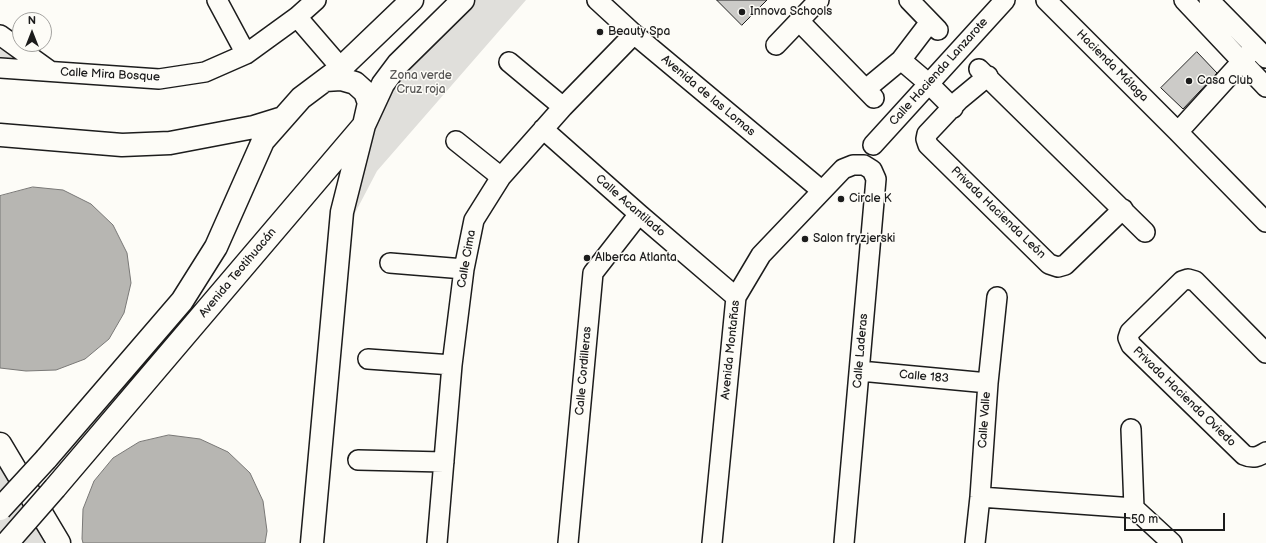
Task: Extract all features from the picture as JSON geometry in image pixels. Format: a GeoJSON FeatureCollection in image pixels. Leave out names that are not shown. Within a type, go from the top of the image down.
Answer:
{"type":"FeatureCollection","features":[{"type":"Feature","properties":{"kind":"main road"},"geometry":{"type":"LineString","coordinates":[[0,509],[46,459],[182,301],[216,247],[262,141],[301,98],[333,74],[412,0]]}},
{"type":"Feature","properties":{"kind":"main road","name":"Avenida Teotihuacán"},"geometry":{"type":"LineString","coordinates":[[7,543],[364,126],[383,84],[398,64],[464,0]]}},
{"type":"Feature","properties":{"kind":"main road"},"geometry":{"type":"LineString","coordinates":[[312,543],[342,212],[369,103],[365,92],[356,83],[341,79],[333,74]]}},
{"type":"Feature","properties":{"kind":"main road"},"geometry":{"type":"LineString","coordinates":[[0,135],[122,145],[170,143],[254,127],[283,118]]}},
{"type":"Feature","properties":{"kind":"main road"},"geometry":{"type":"LineString","coordinates":[[0,444],[59,543]]}},
{"type":"Feature","properties":{"kind":"street"},"geometry":{"type":"LineString","coordinates":[[216,0],[246,54]]}},
{"type":"Feature","properties":{"kind":"street","name":"Calle Mira Bosque"},"geometry":{"type":"LineString","coordinates":[[0,68],[159,79],[205,72],[246,54],[297,17],[316,0]]}},
{"type":"Feature","properties":{"kind":"street","name":"Avenida de las Lomas"},"geometry":{"type":"LineString","coordinates":[[597,0],[634,34],[821,190]]}},
{"type":"Feature","properties":{"kind":"street"},"geometry":{"type":"LineString","coordinates":[[776,45],[819,0]]}},
{"type":"Feature","properties":{"kind":"street"},"geometry":{"type":"LineString","coordinates":[[799,21],[870,93],[934,26],[909,0]]}},
{"type":"Feature","properties":{"kind":"street","name":"Calle Hacienda Lanzarote"},"geometry":{"type":"LineString","coordinates":[[873,145],[1005,0]]}},
{"type":"Feature","properties":{"kind":"street","name":"Hacienda Málaga"},"geometry":{"type":"LineString","coordinates":[[1046,0],[1266,222]]}},
{"type":"Feature","properties":{"kind":"street"},"geometry":{"type":"LineString","coordinates":[[1184,0],[1266,87]]}},
{"type":"Feature","properties":{"kind":"street"},"geometry":{"type":"LineString","coordinates":[[1178,132],[1242,61],[1261,53],[1209,0]]}},
{"type":"Feature","properties":{"kind":"street"},"geometry":{"type":"LineString","coordinates":[[297,17],[333,74]]}},
{"type":"Feature","properties":{"kind":"street","name":"Calle Cima"},"geometry":{"type":"LineString","coordinates":[[437,543],[452,365],[464,269],[474,220],[501,177],[563,107],[634,34]]}},
{"type":"Feature","properties":{"kind":"street","name":"Calle Mira Bosque"},"geometry":{"type":"LineString","coordinates":[[0,35],[50,71]]}},
{"type":"Feature","properties":{"kind":"street"},"geometry":{"type":"LineString","coordinates":[[901,60],[953,108]]}},
{"type":"Feature","properties":{"kind":"street"},"geometry":{"type":"LineString","coordinates":[[509,62],[563,107]]}},
{"type":"Feature","properties":{"kind":"street","name":"Privada Hacienda León"},"geometry":{"type":"LineString","coordinates":[[1122,209],[1065,265],[1058,267],[1049,264],[928,145],[926,139],[927,134],[953,108],[984,72],[1146,232]]}},
{"type":"Feature","properties":{"kind":"street","name":"Calle Acantilado"},"geometry":{"type":"LineString","coordinates":[[543,129],[736,297]]}},
{"type":"Feature","properties":{"kind":"street"},"geometry":{"type":"LineString","coordinates":[[456,141],[501,177]]}},
{"type":"Feature","properties":{"kind":"street","name":"Avenida Montañas"},"geometry":{"type":"LineString","coordinates":[[712,543],[736,297],[761,255],[821,190],[843,169],[853,165],[864,165]]}},
{"type":"Feature","properties":{"kind":"street","name":"Calle Laderas"},"geometry":{"type":"LineString","coordinates":[[844,543],[876,179],[872,170],[864,165]]}},
{"type":"Feature","properties":{"kind":"street","name":"Calle Cordilleras"},"geometry":{"type":"LineString","coordinates":[[568,543],[593,273],[640,214]]}},
{"type":"Feature","properties":{"kind":"street"},"geometry":{"type":"LineString","coordinates":[[390,263],[464,269]]}},
{"type":"Feature","properties":{"kind":"street","name":"Privada Hacienda Oviedo"},"geometry":{"type":"LineString","coordinates":[[1266,353],[1195,281],[1188,279],[1182,281],[1130,332],[1128,338],[1131,345],[1244,455],[1251,458],[1259,457],[1266,452]]}},
{"type":"Feature","properties":{"kind":"street","name":"Calle Valle"},"geometry":{"type":"LineString","coordinates":[[975,543],[980,497],[988,383],[997,297]]}},
{"type":"Feature","properties":{"kind":"street"},"geometry":{"type":"LineString","coordinates":[[368,359],[452,365]]}},
{"type":"Feature","properties":{"kind":"street","name":"Calle 183"},"geometry":{"type":"LineString","coordinates":[[860,371],[988,383]]}},
{"type":"Feature","properties":{"kind":"street"},"geometry":{"type":"LineString","coordinates":[[1131,429],[1134,508]]}},
{"type":"Feature","properties":{"kind":"street"},"geometry":{"type":"LineString","coordinates":[[358,460],[444,462]]}},
{"type":"Feature","properties":{"kind":"street"},"geometry":{"type":"LineString","coordinates":[[980,497],[1134,508],[1172,543]]}},
{"type":"Feature","properties":{"kind":"green space","name":"Zona verde Cruz roja"},"geometry":{"type":"Polygon","coordinates":[[[471,0],[526,0],[377,171],[355,213],[350,233],[348,187],[391,87],[471,0]]]}},
{"type":"Feature","properties":{"kind":"green space"},"geometry":{"type":"Polygon","coordinates":[[[0,40],[12,49],[12,52],[16,52],[30,63],[0,64],[0,40]]]}},
{"type":"Feature","properties":{"kind":"green space"},"geometry":{"type":"Polygon","coordinates":[[[0,448],[47,543],[4,543],[0,537],[0,448]]]}},
{"type":"Feature","properties":{"kind":"shaded area"},"geometry":{"type":"Polygon","coordinates":[[[33,187],[63,190],[91,204],[113,225],[127,253],[131,283],[124,313],[109,339],[85,359],[56,370],[26,371],[0,368],[0,196],[33,187]]]}},
{"type":"Feature","properties":{"kind":"shaded area"},"geometry":{"type":"Polygon","coordinates":[[[169,435],[200,439],[228,452],[250,473],[263,501],[267,531],[265,543],[83,543],[83,509],[94,481],[113,458],[139,442],[169,435]]]}},
{"type":"Feature","properties":{"kind":"building","name":"Innova Schools"},"geometry":{"type":"Polygon","coordinates":[[[717,0],[767,0],[742,25],[717,0]]]}},
{"type":"Feature","properties":{"kind":"building","name":"Casa Club"},"geometry":{"type":"Polygon","coordinates":[[[1197,52],[1217,73],[1183,109],[1161,88],[1197,52]]]}},
{"type":"Feature","properties":{"kind":"place","name":"Innova Schools"},"geometry":{"type":"Point","coordinates":[742,12]}},
{"type":"Feature","properties":{"kind":"place","name":"Beauty Spa"},"geometry":{"type":"Point","coordinates":[600,32]}},
{"type":"Feature","properties":{"kind":"place","name":"Casa Club"},"geometry":{"type":"Point","coordinates":[1189,81]}},
{"type":"Feature","properties":{"kind":"place","name":"Circle K"},"geometry":{"type":"Point","coordinates":[841,199]}},
{"type":"Feature","properties":{"kind":"place","name":"Salon fryzjerski"},"geometry":{"type":"Point","coordinates":[805,239]}},
{"type":"Feature","properties":{"kind":"place","name":"Alberca Atlanta"},"geometry":{"type":"Point","coordinates":[587,258]}}]}
